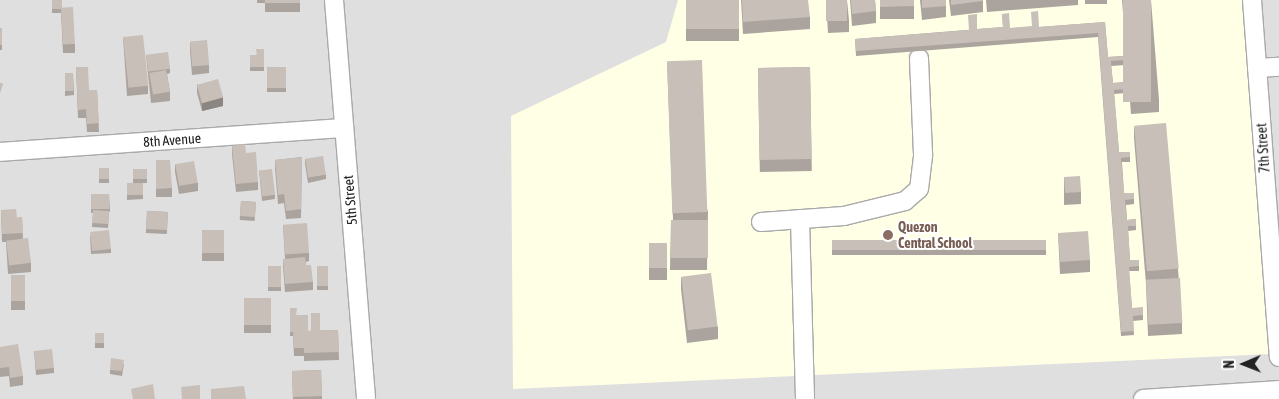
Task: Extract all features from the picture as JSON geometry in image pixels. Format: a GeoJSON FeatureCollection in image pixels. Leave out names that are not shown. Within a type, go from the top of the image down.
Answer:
{"type":"FeatureCollection","features":[{"type":"Feature","properties":{"kind":"street","name":"5th Street"},"geometry":{"type":"LineString","coordinates":[[334,0],[366,399]]}},
{"type":"Feature","properties":{"kind":"street","name":"7th Street"},"geometry":{"type":"LineString","coordinates":[[1252,0],[1279,357]]}},
{"type":"Feature","properties":{"kind":"street"},"geometry":{"type":"LineString","coordinates":[[761,222],[800,220],[882,208],[919,189],[923,154],[919,58]]}},
{"type":"Feature","properties":{"kind":"street"},"geometry":{"type":"LineString","coordinates":[[1258,68],[1279,66]]}},
{"type":"Feature","properties":{"kind":"street","name":"8th Avenue"},"geometry":{"type":"LineString","coordinates":[[0,152],[344,128]]}},
{"type":"Feature","properties":{"kind":"street"},"geometry":{"type":"LineString","coordinates":[[800,220],[805,399]]}},
{"type":"Feature","properties":{"kind":"street"},"geometry":{"type":"LineString","coordinates":[[1143,399],[1279,390]]}},
{"type":"Feature","properties":{"kind":"shaded area"},"geometry":{"type":"Polygon","coordinates":[[[0,0],[1279,0],[1279,399],[0,399],[0,0]]]}},
{"type":"Feature","properties":{"kind":"shaded area","name":"Quezon Central School"},"geometry":{"type":"Polygon","coordinates":[[[678,0],[1247,0],[1271,354],[513,389],[511,116],[666,42],[678,0]]]}},
{"type":"Feature","properties":{"kind":"building"},"geometry":{"type":"Polygon","coordinates":[[[52,0],[62,0],[62,9],[52,9],[52,0]]]}},
{"type":"Feature","properties":{"kind":"building"},"geometry":{"type":"Polygon","coordinates":[[[265,0],[300,0],[300,3],[265,3],[265,0]]]}},
{"type":"Feature","properties":{"kind":"building"},"geometry":{"type":"Polygon","coordinates":[[[686,0],[739,0],[739,29],[686,29],[686,0]]]}},
{"type":"Feature","properties":{"kind":"building"},"geometry":{"type":"Polygon","coordinates":[[[742,0],[808,0],[810,17],[743,22],[742,0]]]}},
{"type":"Feature","properties":{"kind":"building"},"geometry":{"type":"Polygon","coordinates":[[[826,0],[847,0],[847,21],[826,21],[826,0]]]}},
{"type":"Feature","properties":{"kind":"building"},"geometry":{"type":"Polygon","coordinates":[[[851,0],[875,0],[876,11],[852,14],[851,0]]]}},
{"type":"Feature","properties":{"kind":"building"},"geometry":{"type":"Polygon","coordinates":[[[880,0],[914,0],[914,6],[880,7],[880,0]]]}},
{"type":"Feature","properties":{"kind":"building"},"geometry":{"type":"Polygon","coordinates":[[[922,0],[946,0],[946,6],[922,8],[922,0]]]}},
{"type":"Feature","properties":{"kind":"building"},"geometry":{"type":"Polygon","coordinates":[[[951,0],[983,0],[983,1],[951,5],[951,0]]]}},
{"type":"Feature","properties":{"kind":"building"},"geometry":{"type":"Polygon","coordinates":[[[1123,0],[1151,0],[1151,102],[1123,102],[1123,0]]]}},
{"type":"Feature","properties":{"kind":"building"},"geometry":{"type":"Polygon","coordinates":[[[73,7],[75,44],[63,45],[61,8],[73,7]]]}},
{"type":"Feature","properties":{"kind":"building"},"geometry":{"type":"Polygon","coordinates":[[[1038,11],[1039,27],[1105,22],[1108,57],[1124,56],[1125,60],[1111,61],[1113,83],[1126,82],[1126,89],[1114,90],[1119,152],[1130,152],[1130,157],[1121,158],[1124,193],[1134,193],[1134,199],[1125,200],[1127,220],[1136,219],[1136,226],[1128,226],[1130,260],[1139,260],[1139,266],[1129,267],[1132,308],[1143,307],[1143,315],[1133,316],[1134,331],[1121,332],[1098,33],[856,51],[855,39],[969,30],[968,15],[977,14],[977,29],[1003,27],[1002,14],[1009,13],[1010,28],[1032,26],[1031,12],[1038,11]]]}},
{"type":"Feature","properties":{"kind":"building"},"geometry":{"type":"Polygon","coordinates":[[[0,28],[2,28],[2,45],[0,45],[0,28]]]}},
{"type":"Feature","properties":{"kind":"building"},"geometry":{"type":"Polygon","coordinates":[[[143,35],[148,86],[128,88],[123,37],[143,35]]]}},
{"type":"Feature","properties":{"kind":"building"},"geometry":{"type":"Polygon","coordinates":[[[207,40],[209,65],[192,66],[190,41],[207,40]]]}},
{"type":"Feature","properties":{"kind":"building"},"geometry":{"type":"Polygon","coordinates":[[[256,49],[264,49],[264,67],[250,67],[250,55],[257,55],[256,49]]]}},
{"type":"Feature","properties":{"kind":"building"},"geometry":{"type":"Polygon","coordinates":[[[168,52],[170,69],[148,72],[146,55],[168,52]]]}},
{"type":"Feature","properties":{"kind":"building"},"geometry":{"type":"Polygon","coordinates":[[[702,60],[707,212],[672,213],[667,61],[702,60]]]}},
{"type":"Feature","properties":{"kind":"building"},"geometry":{"type":"Polygon","coordinates":[[[76,67],[88,67],[89,90],[97,90],[99,123],[87,124],[86,109],[78,110],[76,67]]]}},
{"type":"Feature","properties":{"kind":"building"},"geometry":{"type":"Polygon","coordinates":[[[267,67],[286,67],[286,88],[267,88],[267,67]]]}},
{"type":"Feature","properties":{"kind":"building"},"geometry":{"type":"Polygon","coordinates":[[[810,67],[812,159],[760,160],[758,68],[810,67]]]}},
{"type":"Feature","properties":{"kind":"building"},"geometry":{"type":"Polygon","coordinates":[[[166,70],[170,92],[153,95],[149,73],[166,70]]]}},
{"type":"Feature","properties":{"kind":"building"},"geometry":{"type":"Polygon","coordinates":[[[65,73],[73,73],[73,91],[65,91],[65,73]]]}},
{"type":"Feature","properties":{"kind":"building"},"geometry":{"type":"Polygon","coordinates":[[[218,79],[223,97],[202,103],[197,85],[218,79]]]}},
{"type":"Feature","properties":{"kind":"building"},"geometry":{"type":"Polygon","coordinates":[[[1166,123],[1179,268],[1147,271],[1134,126],[1166,123]]]}},
{"type":"Feature","properties":{"kind":"building"},"geometry":{"type":"Polygon","coordinates":[[[245,144],[246,153],[256,152],[258,182],[236,184],[232,146],[245,144]]]}},
{"type":"Feature","properties":{"kind":"building"},"geometry":{"type":"Polygon","coordinates":[[[323,156],[326,175],[308,178],[305,159],[323,156]]]}},
{"type":"Feature","properties":{"kind":"building"},"geometry":{"type":"Polygon","coordinates":[[[302,157],[301,209],[286,211],[284,194],[278,195],[275,160],[302,157]]]}},
{"type":"Feature","properties":{"kind":"building"},"geometry":{"type":"Polygon","coordinates":[[[156,160],[170,160],[172,188],[156,189],[156,160]]]}},
{"type":"Feature","properties":{"kind":"building"},"geometry":{"type":"Polygon","coordinates":[[[194,161],[198,183],[179,186],[175,164],[194,161]]]}},
{"type":"Feature","properties":{"kind":"building"},"geometry":{"type":"Polygon","coordinates":[[[99,168],[109,168],[109,179],[99,179],[99,168]]]}},
{"type":"Feature","properties":{"kind":"building"},"geometry":{"type":"Polygon","coordinates":[[[133,169],[147,169],[147,179],[133,179],[133,169]]]}},
{"type":"Feature","properties":{"kind":"building"},"geometry":{"type":"Polygon","coordinates":[[[272,169],[275,195],[262,196],[259,171],[272,169]]]}},
{"type":"Feature","properties":{"kind":"building"},"geometry":{"type":"Polygon","coordinates":[[[1080,176],[1081,192],[1065,193],[1064,177],[1080,176]]]}},
{"type":"Feature","properties":{"kind":"building"},"geometry":{"type":"Polygon","coordinates":[[[127,183],[143,183],[143,195],[127,195],[127,183]]]}},
{"type":"Feature","properties":{"kind":"building"},"geometry":{"type":"Polygon","coordinates":[[[91,194],[109,194],[109,209],[91,209],[91,194]]]}},
{"type":"Feature","properties":{"kind":"building"},"geometry":{"type":"Polygon","coordinates":[[[241,201],[256,202],[255,217],[240,216],[241,201]]]}},
{"type":"Feature","properties":{"kind":"building"},"geometry":{"type":"Polygon","coordinates":[[[16,209],[17,218],[22,217],[23,233],[2,234],[1,210],[16,209]]]}},
{"type":"Feature","properties":{"kind":"building"},"geometry":{"type":"Polygon","coordinates":[[[93,210],[109,211],[108,224],[92,223],[93,210]]]}},
{"type":"Feature","properties":{"kind":"building"},"geometry":{"type":"Polygon","coordinates":[[[147,211],[168,212],[167,230],[146,229],[147,211]]]}},
{"type":"Feature","properties":{"kind":"building"},"geometry":{"type":"Polygon","coordinates":[[[671,220],[708,220],[708,258],[671,258],[671,220]]]}},
{"type":"Feature","properties":{"kind":"building"},"geometry":{"type":"Polygon","coordinates":[[[307,223],[309,253],[285,255],[283,225],[307,223]]]}},
{"type":"Feature","properties":{"kind":"building"},"geometry":{"type":"Polygon","coordinates":[[[109,230],[111,249],[92,251],[90,232],[109,230]]]}},
{"type":"Feature","properties":{"kind":"building"},"geometry":{"type":"Polygon","coordinates":[[[202,230],[224,230],[224,253],[202,253],[202,230]]]}},
{"type":"Feature","properties":{"kind":"building"},"geometry":{"type":"Polygon","coordinates":[[[1088,231],[1090,260],[1060,262],[1058,233],[1088,231]]]}},
{"type":"Feature","properties":{"kind":"building"},"geometry":{"type":"Polygon","coordinates":[[[28,238],[31,263],[9,265],[6,241],[28,238]]]}},
{"type":"Feature","properties":{"kind":"building"},"geometry":{"type":"Polygon","coordinates":[[[832,240],[1046,240],[1046,250],[832,250],[832,240]]]}},
{"type":"Feature","properties":{"kind":"building"},"geometry":{"type":"Polygon","coordinates":[[[649,243],[667,243],[667,268],[649,268],[649,243]]]}},
{"type":"Feature","properties":{"kind":"building"},"geometry":{"type":"Polygon","coordinates":[[[305,257],[306,265],[311,265],[313,282],[285,284],[283,259],[305,257]]]}},
{"type":"Feature","properties":{"kind":"building"},"geometry":{"type":"Polygon","coordinates":[[[268,266],[281,266],[281,287],[268,287],[268,266]]]}},
{"type":"Feature","properties":{"kind":"building"},"geometry":{"type":"Polygon","coordinates":[[[317,266],[328,266],[328,286],[317,286],[317,266]]]}},
{"type":"Feature","properties":{"kind":"building"},"geometry":{"type":"Polygon","coordinates":[[[711,273],[718,327],[688,330],[681,277],[711,273]]]}},
{"type":"Feature","properties":{"kind":"building"},"geometry":{"type":"Polygon","coordinates":[[[11,275],[25,275],[25,301],[11,301],[11,275]]]}},
{"type":"Feature","properties":{"kind":"building"},"geometry":{"type":"Polygon","coordinates":[[[1180,278],[1182,323],[1148,325],[1146,280],[1180,278]]]}},
{"type":"Feature","properties":{"kind":"building"},"geometry":{"type":"Polygon","coordinates":[[[244,298],[271,298],[271,325],[244,325],[244,298]]]}},
{"type":"Feature","properties":{"kind":"building"},"geometry":{"type":"Polygon","coordinates":[[[290,308],[297,308],[296,315],[308,315],[308,331],[290,332],[290,308]]]}},
{"type":"Feature","properties":{"kind":"building"},"geometry":{"type":"Polygon","coordinates":[[[311,313],[320,313],[320,331],[311,331],[311,313]]]}},
{"type":"Feature","properties":{"kind":"building"},"geometry":{"type":"Polygon","coordinates":[[[338,330],[339,352],[304,353],[304,348],[294,348],[293,331],[338,330]]]}},
{"type":"Feature","properties":{"kind":"building"},"geometry":{"type":"Polygon","coordinates":[[[95,333],[104,333],[104,343],[95,343],[95,333]]]}},
{"type":"Feature","properties":{"kind":"building"},"geometry":{"type":"Polygon","coordinates":[[[18,344],[23,376],[10,378],[9,367],[0,368],[0,347],[18,344]]]}},
{"type":"Feature","properties":{"kind":"building"},"geometry":{"type":"Polygon","coordinates":[[[52,349],[54,368],[36,370],[34,351],[52,349]]]}},
{"type":"Feature","properties":{"kind":"building"},"geometry":{"type":"Polygon","coordinates":[[[111,358],[124,360],[122,371],[110,370],[111,358]]]}},
{"type":"Feature","properties":{"kind":"building"},"geometry":{"type":"Polygon","coordinates":[[[321,370],[322,396],[293,397],[292,371],[321,370]]]}},
{"type":"Feature","properties":{"kind":"building"},"geometry":{"type":"Polygon","coordinates":[[[153,384],[155,399],[133,399],[131,389],[153,384]]]}},
{"type":"Feature","properties":{"kind":"building"},"geometry":{"type":"Polygon","coordinates":[[[200,385],[200,399],[182,399],[181,387],[200,385]]]}},
{"type":"Feature","properties":{"kind":"building"},"geometry":{"type":"Polygon","coordinates":[[[244,386],[246,399],[211,399],[211,389],[244,386]]]}},
{"type":"Feature","properties":{"kind":"place","name":"Quezon Central School"},"geometry":{"type":"Point","coordinates":[888,235]}}]}
